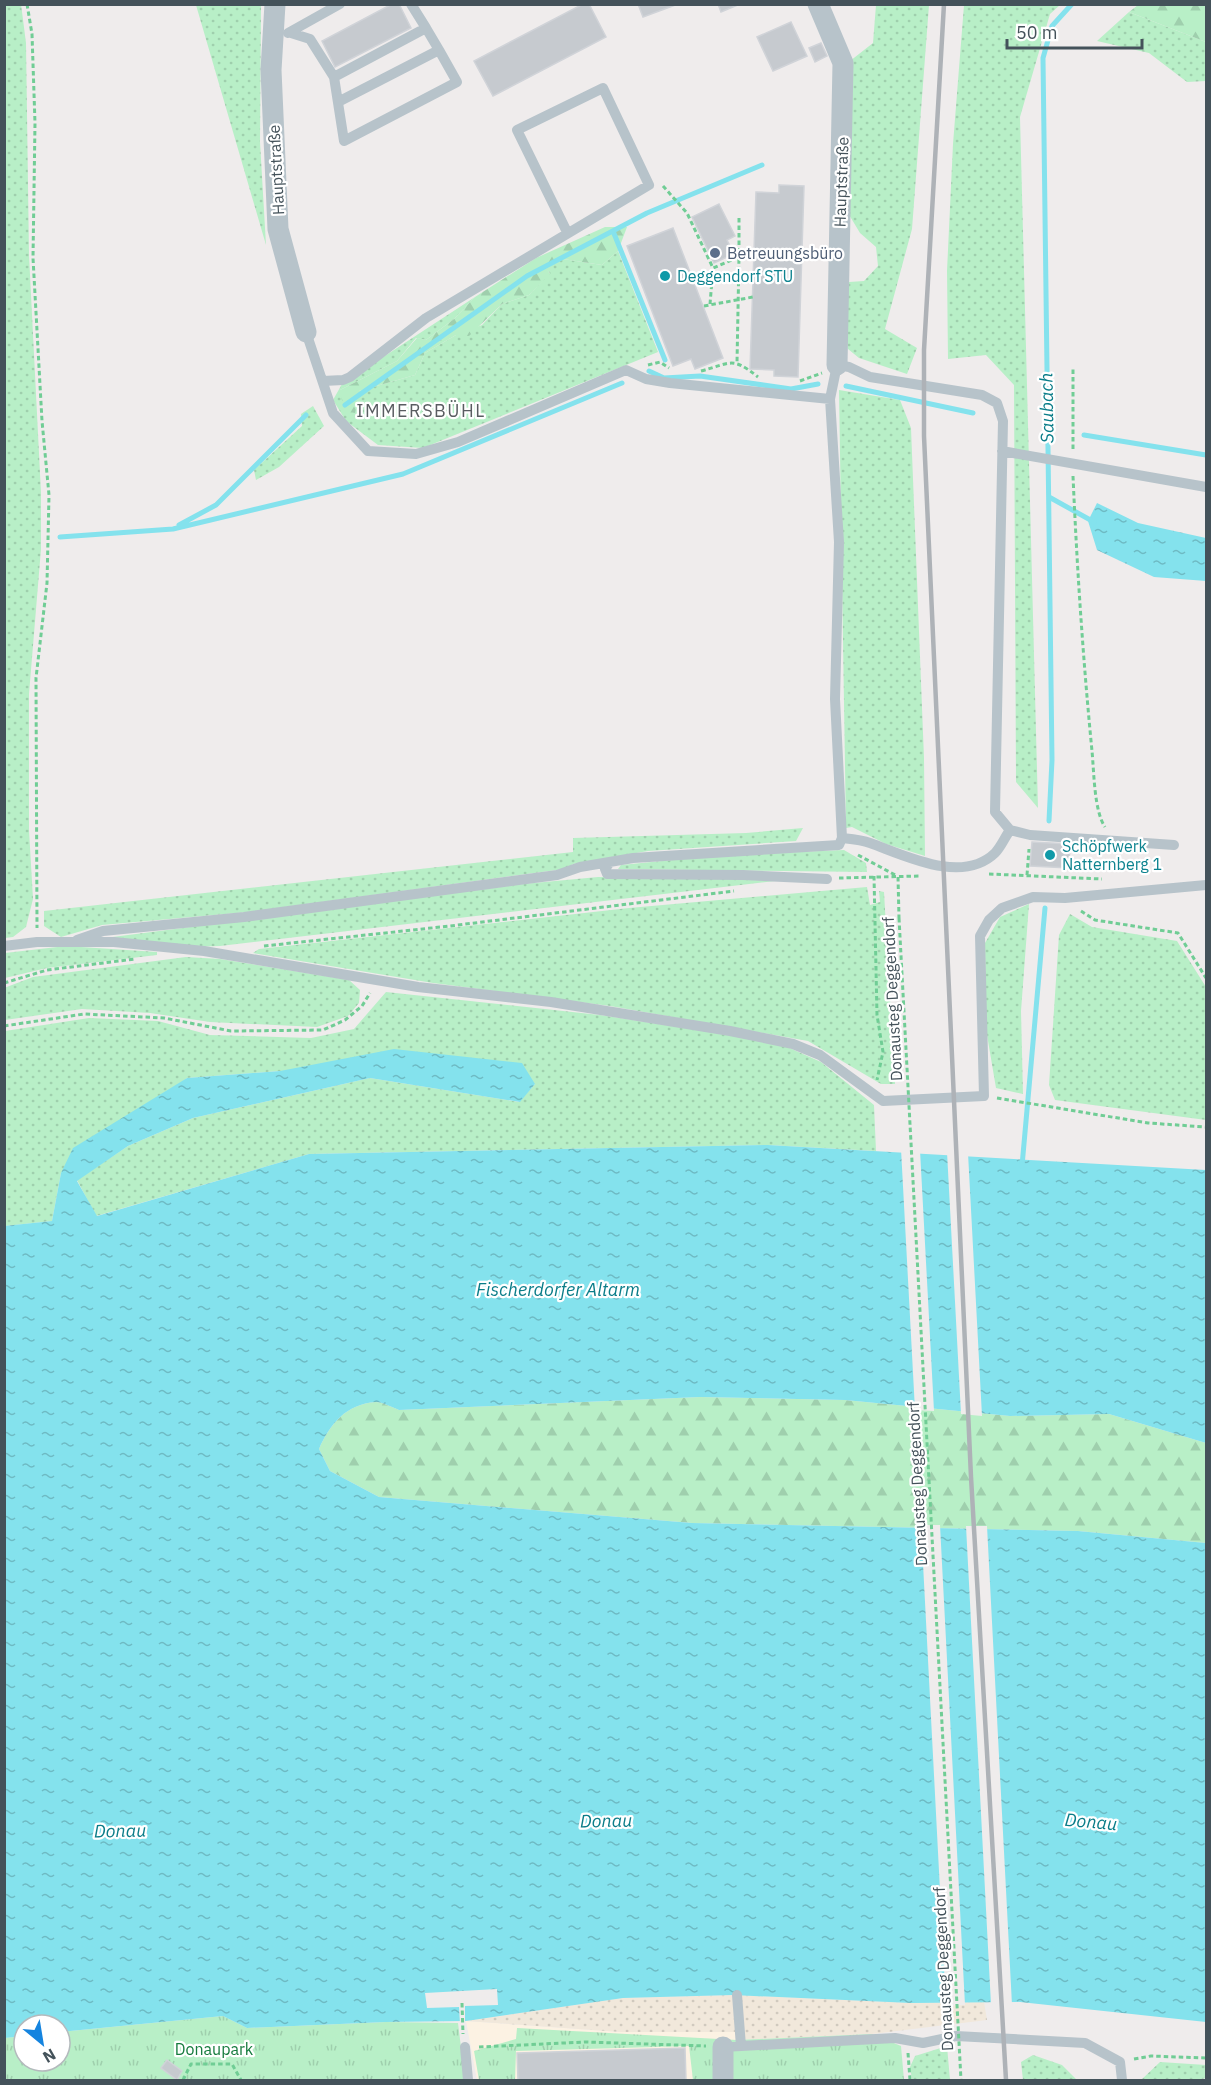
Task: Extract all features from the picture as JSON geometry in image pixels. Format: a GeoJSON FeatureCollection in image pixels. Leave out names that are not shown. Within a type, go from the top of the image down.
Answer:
{"type":"FeatureCollection","features":[{"type":"Feature","properties":{"kind":"street","name":"Hauptstraße"},"geometry":{"type":"LineString","coordinates":[[275,4],[283,34],[271,69],[278,229],[306,332]]}},
{"type":"Feature","properties":{"kind":"street","name":"Hauptstraße"},"geometry":{"type":"LineString","coordinates":[[818,4],[843,63],[837,365]]}},
{"type":"Feature","properties":{"kind":"street"},"geometry":{"type":"LineString","coordinates":[[723,2080],[732,2046]]}},
{"type":"Feature","properties":{"kind":"lane"},"geometry":{"type":"LineString","coordinates":[[283,34],[340,4]]}},
{"type":"Feature","properties":{"kind":"lane"},"geometry":{"type":"LineString","coordinates":[[283,34],[310,39],[334,77],[344,141],[458,82],[411,4]]}},
{"type":"Feature","properties":{"kind":"lane"},"geometry":{"type":"LineString","coordinates":[[334,77],[426,28]]}},
{"type":"Feature","properties":{"kind":"lane"},"geometry":{"type":"LineString","coordinates":[[338,102],[439,50]]}},
{"type":"Feature","properties":{"kind":"lane"},"geometry":{"type":"LineString","coordinates":[[322,381],[343,380],[350,377],[426,318],[649,185],[603,88],[517,130],[567,232]]}},
{"type":"Feature","properties":{"kind":"lane"},"geometry":{"type":"LineString","coordinates":[[306,332],[333,413],[368,451],[416,454],[458,442],[626,370],[645,379],[662,382],[830,399]]}},
{"type":"Feature","properties":{"kind":"lane"},"geometry":{"type":"LineString","coordinates":[[71,942],[103,931],[244,917],[534,878],[633,858],[839,845],[842,838],[836,699],[838,542],[830,399],[837,365],[849,367],[870,377],[982,395],[997,403],[1003,421],[995,812],[1010,830],[1030,840],[1073,838],[1174,845]]}},
{"type":"Feature","properties":{"kind":"lane"},"geometry":{"type":"LineString","coordinates":[[1002,451],[1206,487]]}},
{"type":"Feature","properties":{"kind":"lane"},"geometry":{"type":"LineString","coordinates":[[842,838],[868,842],[919,862],[960,868],[994,854],[1010,830]]}},
{"type":"Feature","properties":{"kind":"lane"},"geometry":{"type":"LineString","coordinates":[[610,862],[605,869],[607,874],[743,875],[827,879]]}},
{"type":"Feature","properties":{"kind":"lane"},"geometry":{"type":"LineString","coordinates":[[4,946],[37,942],[114,942],[204,951],[377,981],[551,1002],[730,1031],[793,1044],[820,1055],[883,1101],[984,1096],[980,936],[989,920],[1002,908],[1033,897],[1069,897],[1206,885]]}},
{"type":"Feature","properties":{"kind":"lane"},"geometry":{"type":"LineString","coordinates":[[737,1995],[732,2046],[895,2038],[923,2043],[956,2037],[1085,2043],[1120,2062],[1122,2080]]}},
{"type":"Feature","properties":{"kind":"lane"},"geometry":{"type":"LineString","coordinates":[[465,2047],[468,2080]]}},
{"type":"Feature","properties":{"kind":"path"},"geometry":{"type":"LineString","coordinates":[[27,4],[32,34],[33,258],[42,421],[49,495],[47,583],[36,678],[37,942]]}},
{"type":"Feature","properties":{"kind":"path"},"geometry":{"type":"LineString","coordinates":[[670,192],[681,205],[713,268],[710,304]]}},
{"type":"Feature","properties":{"kind":"path"},"geometry":{"type":"LineString","coordinates":[[737,363],[739,218]]}},
{"type":"Feature","properties":{"kind":"path"},"geometry":{"type":"LineString","coordinates":[[713,268],[739,257]]}},
{"type":"Feature","properties":{"kind":"path"},"geometry":{"type":"LineString","coordinates":[[704,306],[753,297]]}},
{"type":"Feature","properties":{"kind":"path"},"geometry":{"type":"LineString","coordinates":[[626,370],[660,362],[673,371]]}},
{"type":"Feature","properties":{"kind":"path"},"geometry":{"type":"LineString","coordinates":[[697,372],[732,362],[760,379]]}},
{"type":"Feature","properties":{"kind":"path"},"geometry":{"type":"LineString","coordinates":[[792,381],[823,373],[837,365]]}},
{"type":"Feature","properties":{"kind":"path"},"geometry":{"type":"LineString","coordinates":[[1073,368],[1073,464],[1079,620],[1100,821],[1114,841]]}},
{"type":"Feature","properties":{"kind":"path"},"geometry":{"type":"LineString","coordinates":[[1027,875],[1030,840]]}},
{"type":"Feature","properties":{"kind":"path"},"geometry":{"type":"LineString","coordinates":[[868,861],[898,877]]}},
{"type":"Feature","properties":{"kind":"path"},"geometry":{"type":"LineString","coordinates":[[987,874],[1113,880]]}},
{"type":"Feature","properties":{"kind":"path"},"geometry":{"type":"LineString","coordinates":[[869,1092],[879,1078],[883,1052],[877,1015],[874,876]]}},
{"type":"Feature","properties":{"kind":"path"},"geometry":{"type":"LineString","coordinates":[[827,879],[921,876]]}},
{"type":"Feature","properties":{"kind":"path","name":"Donausteg Deggendorf"},"geometry":{"type":"LineString","coordinates":[[898,877],[961,2080]]}},
{"type":"Feature","properties":{"kind":"path"},"geometry":{"type":"LineString","coordinates":[[258,946],[450,926],[736,890]]}},
{"type":"Feature","properties":{"kind":"path"},"geometry":{"type":"LineString","coordinates":[[1069,897],[1076,909],[1095,920],[1178,933],[1206,978]]}},
{"type":"Feature","properties":{"kind":"path"},"geometry":{"type":"LineString","coordinates":[[4,983],[47,970],[137,959]]}},
{"type":"Feature","properties":{"kind":"path"},"geometry":{"type":"LineString","coordinates":[[4,1026],[84,1014],[164,1018],[231,1031],[323,1030],[345,1020],[362,1006],[377,981]]}},
{"type":"Feature","properties":{"kind":"path"},"geometry":{"type":"LineString","coordinates":[[984,1096],[1148,1123],[1206,1127]]}},
{"type":"Feature","properties":{"kind":"path"},"geometry":{"type":"LineString","coordinates":[[462,2003],[465,2047]]}},
{"type":"Feature","properties":{"kind":"path"},"geometry":{"type":"LineString","coordinates":[[484,2047],[585,2042],[732,2046]]}},
{"type":"Feature","properties":{"kind":"path"},"geometry":{"type":"LineString","coordinates":[[909,2042],[907,2062],[910,2080]]}},
{"type":"Feature","properties":{"kind":"path"},"geometry":{"type":"LineString","coordinates":[[1120,2062],[1151,2056],[1206,2058]]}},
{"type":"Feature","properties":{"kind":"path"},"geometry":{"type":"LineString","coordinates":[[183,2080],[191,2064],[232,2064],[241,2080]]}},
{"type":"Feature","properties":{"kind":"shaded area"},"geometry":{"type":"Polygon","coordinates":[[[466,2021],[621,2032],[736,2032],[738,2080],[477,2080],[466,2021]]]}},
{"type":"Feature","properties":{"kind":"green space"},"geometry":{"type":"Polygon","coordinates":[[[21,4],[26,43],[29,255],[41,493],[41,549],[29,694],[29,830],[33,899],[26,927],[13,937],[5,938],[4,5],[21,4]]]}},
{"type":"Feature","properties":{"kind":"green space"},"geometry":{"type":"Polygon","coordinates":[[[196,5],[261,5],[260,142],[266,245],[196,5]]]}},
{"type":"Feature","properties":{"kind":"green space"},"geometry":{"type":"Polygon","coordinates":[[[876,5],[929,5],[912,229],[885,329],[917,348],[907,374],[859,358],[848,349],[845,327],[849,282],[864,281],[878,266],[876,247],[860,233],[845,208],[850,61],[873,43],[876,5]]]}},
{"type":"Feature","properties":{"kind":"green space"},"geometry":{"type":"Polygon","coordinates":[[[964,5],[1060,5],[1050,14],[1020,117],[1038,808],[1016,782],[1014,385],[986,355],[948,359],[947,271],[953,144],[964,5]]]}},
{"type":"Feature","properties":{"kind":"green space"},"geometry":{"type":"Polygon","coordinates":[[[1138,5],[1206,5],[1206,42],[1129,12],[1138,5]]]}},
{"type":"Feature","properties":{"kind":"green space"},"geometry":{"type":"Polygon","coordinates":[[[1129,12],[1206,42],[1206,81],[1187,82],[1149,53],[1097,41],[1129,12]]]}},
{"type":"Feature","properties":{"kind":"green space"},"geometry":{"type":"Polygon","coordinates":[[[605,227],[627,227],[618,251],[602,265],[563,259],[546,268],[550,274],[529,295],[502,304],[469,336],[456,335],[425,353],[415,375],[359,391],[355,413],[344,411],[340,390],[397,361],[417,338],[426,340],[454,319],[475,297],[536,258],[605,227]]]}},
{"type":"Feature","properties":{"kind":"green space"},"geometry":{"type":"Polygon","coordinates":[[[618,251],[658,352],[423,448],[378,445],[346,421],[333,400],[342,384],[475,297],[454,319],[426,340],[416,338],[397,361],[340,390],[359,391],[415,375],[425,353],[456,335],[482,325],[502,304],[529,295],[550,273],[545,269],[563,259],[602,265],[618,251]]]}},
{"type":"Feature","properties":{"kind":"green space"},"geometry":{"type":"Polygon","coordinates":[[[839,390],[900,400],[911,428],[924,758],[925,856],[886,844],[852,827],[846,828],[839,390]]]}},
{"type":"Feature","properties":{"kind":"green space"},"geometry":{"type":"Polygon","coordinates":[[[313,406],[324,426],[279,467],[256,480],[254,470],[302,426],[301,414],[313,406]]]}},
{"type":"Feature","properties":{"kind":"green space"},"geometry":{"type":"Polygon","coordinates":[[[803,828],[796,841],[648,851],[573,864],[564,869],[248,912],[102,925],[61,937],[44,926],[44,911],[573,852],[573,838],[746,833],[803,828]]]}},
{"type":"Feature","properties":{"kind":"green space"},"geometry":{"type":"Polygon","coordinates":[[[844,850],[866,863],[867,872],[618,869],[621,865],[723,855],[844,850]]]}},
{"type":"Feature","properties":{"kind":"green space"},"geometry":{"type":"Polygon","coordinates":[[[598,877],[775,879],[775,881],[220,946],[191,947],[105,938],[523,884],[598,877]]]}},
{"type":"Feature","properties":{"kind":"green space"},"geometry":{"type":"Polygon","coordinates":[[[867,887],[870,905],[880,902],[879,891],[884,892],[895,1084],[881,1084],[808,1041],[610,1006],[433,983],[253,953],[259,949],[629,908],[867,887]]]}},
{"type":"Feature","properties":{"kind":"green space"},"geometry":{"type":"Polygon","coordinates":[[[1029,904],[1021,1011],[1023,1094],[996,1088],[986,1029],[985,943],[1000,917],[1029,904]]]}},
{"type":"Feature","properties":{"kind":"green space"},"geometry":{"type":"Polygon","coordinates":[[[1070,914],[1092,927],[1177,941],[1206,987],[1206,1120],[1055,1100],[1049,1085],[1059,935],[1070,914]]]}},
{"type":"Feature","properties":{"kind":"green space"},"geometry":{"type":"Polygon","coordinates":[[[66,946],[157,952],[157,955],[47,968],[5,978],[5,953],[66,946]]]}},
{"type":"Feature","properties":{"kind":"green space"},"geometry":{"type":"Polygon","coordinates":[[[186,957],[220,959],[349,980],[360,990],[359,1003],[348,1016],[317,1027],[210,1022],[150,1013],[82,1009],[5,1020],[4,988],[33,977],[186,957]]]}},
{"type":"Feature","properties":{"kind":"green space"},"geometry":{"type":"Polygon","coordinates":[[[386,992],[600,1015],[776,1042],[821,1062],[874,1105],[876,1151],[768,1145],[309,1154],[96,1216],[77,1180],[128,1146],[193,1118],[370,1078],[519,1102],[535,1084],[280,1071],[187,1078],[61,1173],[52,1221],[5,1226],[5,1031],[89,1018],[158,1021],[210,1035],[311,1038],[354,1029],[386,992]]]}},
{"type":"Feature","properties":{"kind":"green space"},"geometry":{"type":"Polygon","coordinates":[[[700,1397],[845,1400],[1010,1416],[1109,1414],[1206,1443],[1206,1543],[1078,1531],[692,1523],[379,1497],[330,1471],[319,1449],[328,1431],[340,1417],[356,1407],[376,1402],[399,1410],[700,1397]]]}},
{"type":"Feature","properties":{"kind":"green space","name":"Donaupark"},"geometry":{"type":"Polygon","coordinates":[[[223,2016],[247,2028],[386,2022],[458,2023],[465,2080],[5,2080],[4,2038],[12,2037],[12,2073],[72,2073],[72,2031],[223,2016]]]}},
{"type":"Feature","properties":{"kind":"green space"},"geometry":{"type":"Polygon","coordinates":[[[517,2028],[737,2040],[872,2034],[901,2046],[904,2080],[693,2080],[689,2046],[516,2051],[515,2080],[479,2080],[474,2051],[516,2039],[517,2028]]]}},
{"type":"Feature","properties":{"kind":"green space"},"geometry":{"type":"Polygon","coordinates":[[[947,2046],[950,2080],[912,2080],[910,2067],[915,2056],[947,2046]]]}},
{"type":"Feature","properties":{"kind":"green space"},"geometry":{"type":"Polygon","coordinates":[[[1033,2055],[1062,2065],[1077,2080],[1023,2080],[1021,2062],[1033,2055]]]}},
{"type":"Feature","properties":{"kind":"green space"},"geometry":{"type":"Polygon","coordinates":[[[1160,2062],[1206,2065],[1206,2078],[1141,2080],[1160,2062]]]}},
{"type":"Feature","properties":{"kind":"sand"},"geometry":{"type":"Polygon","coordinates":[[[737,1995],[911,2003],[984,2002],[987,2020],[872,2034],[737,2040],[736,2032],[621,2032],[466,2021],[623,1998],[737,1995]]]}},
{"type":"Feature","properties":{"kind":"water"},"geometry":{"type":"Polygon","coordinates":[[[1097,503],[1138,523],[1206,538],[1206,581],[1154,577],[1097,550],[1088,521],[1097,503]]]}},
{"type":"Feature","properties":{"kind":"water"},"geometry":{"type":"Polygon","coordinates":[[[394,1049],[522,1063],[535,1084],[520,1102],[370,1078],[193,1118],[128,1146],[77,1181],[97,1216],[309,1154],[768,1145],[1206,1170],[1206,1443],[1109,1414],[1010,1416],[845,1400],[700,1397],[399,1410],[376,1402],[356,1407],[340,1417],[328,1431],[319,1449],[330,1471],[379,1497],[692,1523],[1078,1531],[1206,1543],[1206,2022],[1020,2002],[911,2003],[733,1995],[623,1998],[466,2021],[247,2028],[223,2016],[72,2031],[72,2013],[12,2013],[12,2037],[5,2038],[4,1226],[52,1221],[61,1173],[73,1148],[187,1078],[280,1071],[394,1049]]]}},
{"type":"Feature","properties":{"kind":"pier"},"geometry":{"type":"Polygon","coordinates":[[[901,1149],[920,1150],[934,1411],[915,1410],[901,1149]]]}},
{"type":"Feature","properties":{"kind":"pier"},"geometry":{"type":"Polygon","coordinates":[[[947,1152],[968,1153],[982,1416],[961,1414],[947,1152]]]}},
{"type":"Feature","properties":{"kind":"pier"},"geometry":{"type":"Polygon","coordinates":[[[921,1525],[940,1525],[965,2005],[946,2006],[921,1525]]]}},
{"type":"Feature","properties":{"kind":"pier"},"geometry":{"type":"Polygon","coordinates":[[[966,1526],[987,1526],[1012,2005],[991,2005],[966,1526]]]}},
{"type":"Feature","properties":{"kind":"pier"},"geometry":{"type":"Polygon","coordinates":[[[497,1989],[498,2005],[465,2006],[465,2024],[460,2024],[459,2007],[427,2008],[425,1993],[497,1989]]]}},
{"type":"Feature","properties":{"kind":"building"},"geometry":{"type":"Polygon","coordinates":[[[392,4],[399,4],[411,28],[335,67],[322,41],[392,4]]]}},
{"type":"Feature","properties":{"kind":"building"},"geometry":{"type":"Polygon","coordinates":[[[583,4],[589,4],[606,37],[493,96],[474,61],[583,4]]]}},
{"type":"Feature","properties":{"kind":"building"},"geometry":{"type":"Polygon","coordinates":[[[638,4],[678,4],[643,17],[638,4]]]}},
{"type":"Feature","properties":{"kind":"building"},"geometry":{"type":"Polygon","coordinates":[[[718,4],[740,4],[721,12],[718,4]]]}},
{"type":"Feature","properties":{"kind":"building"},"geometry":{"type":"Polygon","coordinates":[[[791,22],[807,56],[773,71],[757,37],[791,22]]]}},
{"type":"Feature","properties":{"kind":"building"},"geometry":{"type":"Polygon","coordinates":[[[821,43],[827,56],[815,62],[809,48],[821,43]]]}},
{"type":"Feature","properties":{"kind":"building"},"geometry":{"type":"Polygon","coordinates":[[[779,185],[804,186],[798,377],[774,376],[774,370],[750,369],[756,192],[779,193],[779,185]]]}},
{"type":"Feature","properties":{"kind":"building"},"geometry":{"type":"Polygon","coordinates":[[[719,204],[735,236],[727,240],[734,254],[714,263],[692,217],[719,204]]]}},
{"type":"Feature","properties":{"kind":"building","name":"Deggendorf STU"},"geometry":{"type":"Polygon","coordinates":[[[673,228],[723,358],[695,369],[691,359],[673,366],[627,246],[673,228]]]}},
{"type":"Feature","properties":{"kind":"building","name":"Schöpfwerk Natternberg 1"},"geometry":{"type":"Polygon","coordinates":[[[1032,842],[1070,844],[1069,868],[1030,866],[1032,842]]]}},
{"type":"Feature","properties":{"kind":"building"},"geometry":{"type":"Polygon","coordinates":[[[685,2048],[686,2080],[518,2080],[517,2053],[685,2048]]]}},
{"type":"Feature","properties":{"kind":"building"},"geometry":{"type":"Polygon","coordinates":[[[167,2060],[182,2071],[177,2080],[161,2068],[167,2060]]]}},
{"type":"Feature","properties":{"kind":"waterway","name":"Saubach"},"geometry":{"type":"LineString","coordinates":[[1049,821],[1052,760],[1043,58],[1052,26],[1072,4]]}},
{"type":"Feature","properties":{"kind":"waterway"},"geometry":{"type":"LineString","coordinates":[[345,405],[527,276],[647,213],[762,165]]}},
{"type":"Feature","properties":{"kind":"waterway"},"geometry":{"type":"LineString","coordinates":[[613,231],[665,360]]}},
{"type":"Feature","properties":{"kind":"waterway"},"geometry":{"type":"LineString","coordinates":[[649,371],[664,378],[700,376],[791,389],[818,384]]}},
{"type":"Feature","properties":{"kind":"waterway"},"geometry":{"type":"LineString","coordinates":[[60,537],[173,529],[403,474],[622,383]]}},
{"type":"Feature","properties":{"kind":"waterway"},"geometry":{"type":"LineString","coordinates":[[846,386],[973,413]]}},
{"type":"Feature","properties":{"kind":"waterway"},"geometry":{"type":"LineString","coordinates":[[179,525],[216,505],[306,415]]}},
{"type":"Feature","properties":{"kind":"waterway"},"geometry":{"type":"LineString","coordinates":[[1084,435],[1206,455]]}},
{"type":"Feature","properties":{"kind":"waterway"},"geometry":{"type":"LineString","coordinates":[[1049,497],[1094,522]]}},
{"type":"Feature","properties":{"kind":"waterway"},"geometry":{"type":"LineString","coordinates":[[1022,1166],[1045,908]]}},
{"type":"Feature","properties":{"kind":"railway"},"geometry":{"type":"LineString","coordinates":[[944,4],[924,350],[924,436],[971,1477],[1006,2080]]}},
{"type":"Feature","properties":{"kind":"place","name":"Betreuungsbüro"},"geometry":{"type":"Point","coordinates":[715,253]}},
{"type":"Feature","properties":{"kind":"place","name":"Deggendorf STU"},"geometry":{"type":"Point","coordinates":[665,276]}},
{"type":"Feature","properties":{"kind":"place","name":"Schöpfwerk Natternberg 1"},"geometry":{"type":"Point","coordinates":[1050,855]}},
{"type":"Feature","properties":{"kind":"district","name":"IMMERSBÜHL"},"geometry":{"type":"Point","coordinates":[421,411]}},
{"type":"Feature","properties":{"kind":"water label","name":"Fischerdorfer Altarm"},"geometry":{"type":"Point","coordinates":[558,1290]}},
{"type":"Feature","properties":{"kind":"water label","name":"Donau"},"geometry":{"type":"Point","coordinates":[606,1821]}},
{"type":"Feature","properties":{"kind":"water label","name":"Donau"},"geometry":{"type":"Point","coordinates":[1091,1822]}},
{"type":"Feature","properties":{"kind":"water label","name":"Donau"},"geometry":{"type":"Point","coordinates":[120,1831]}}]}
